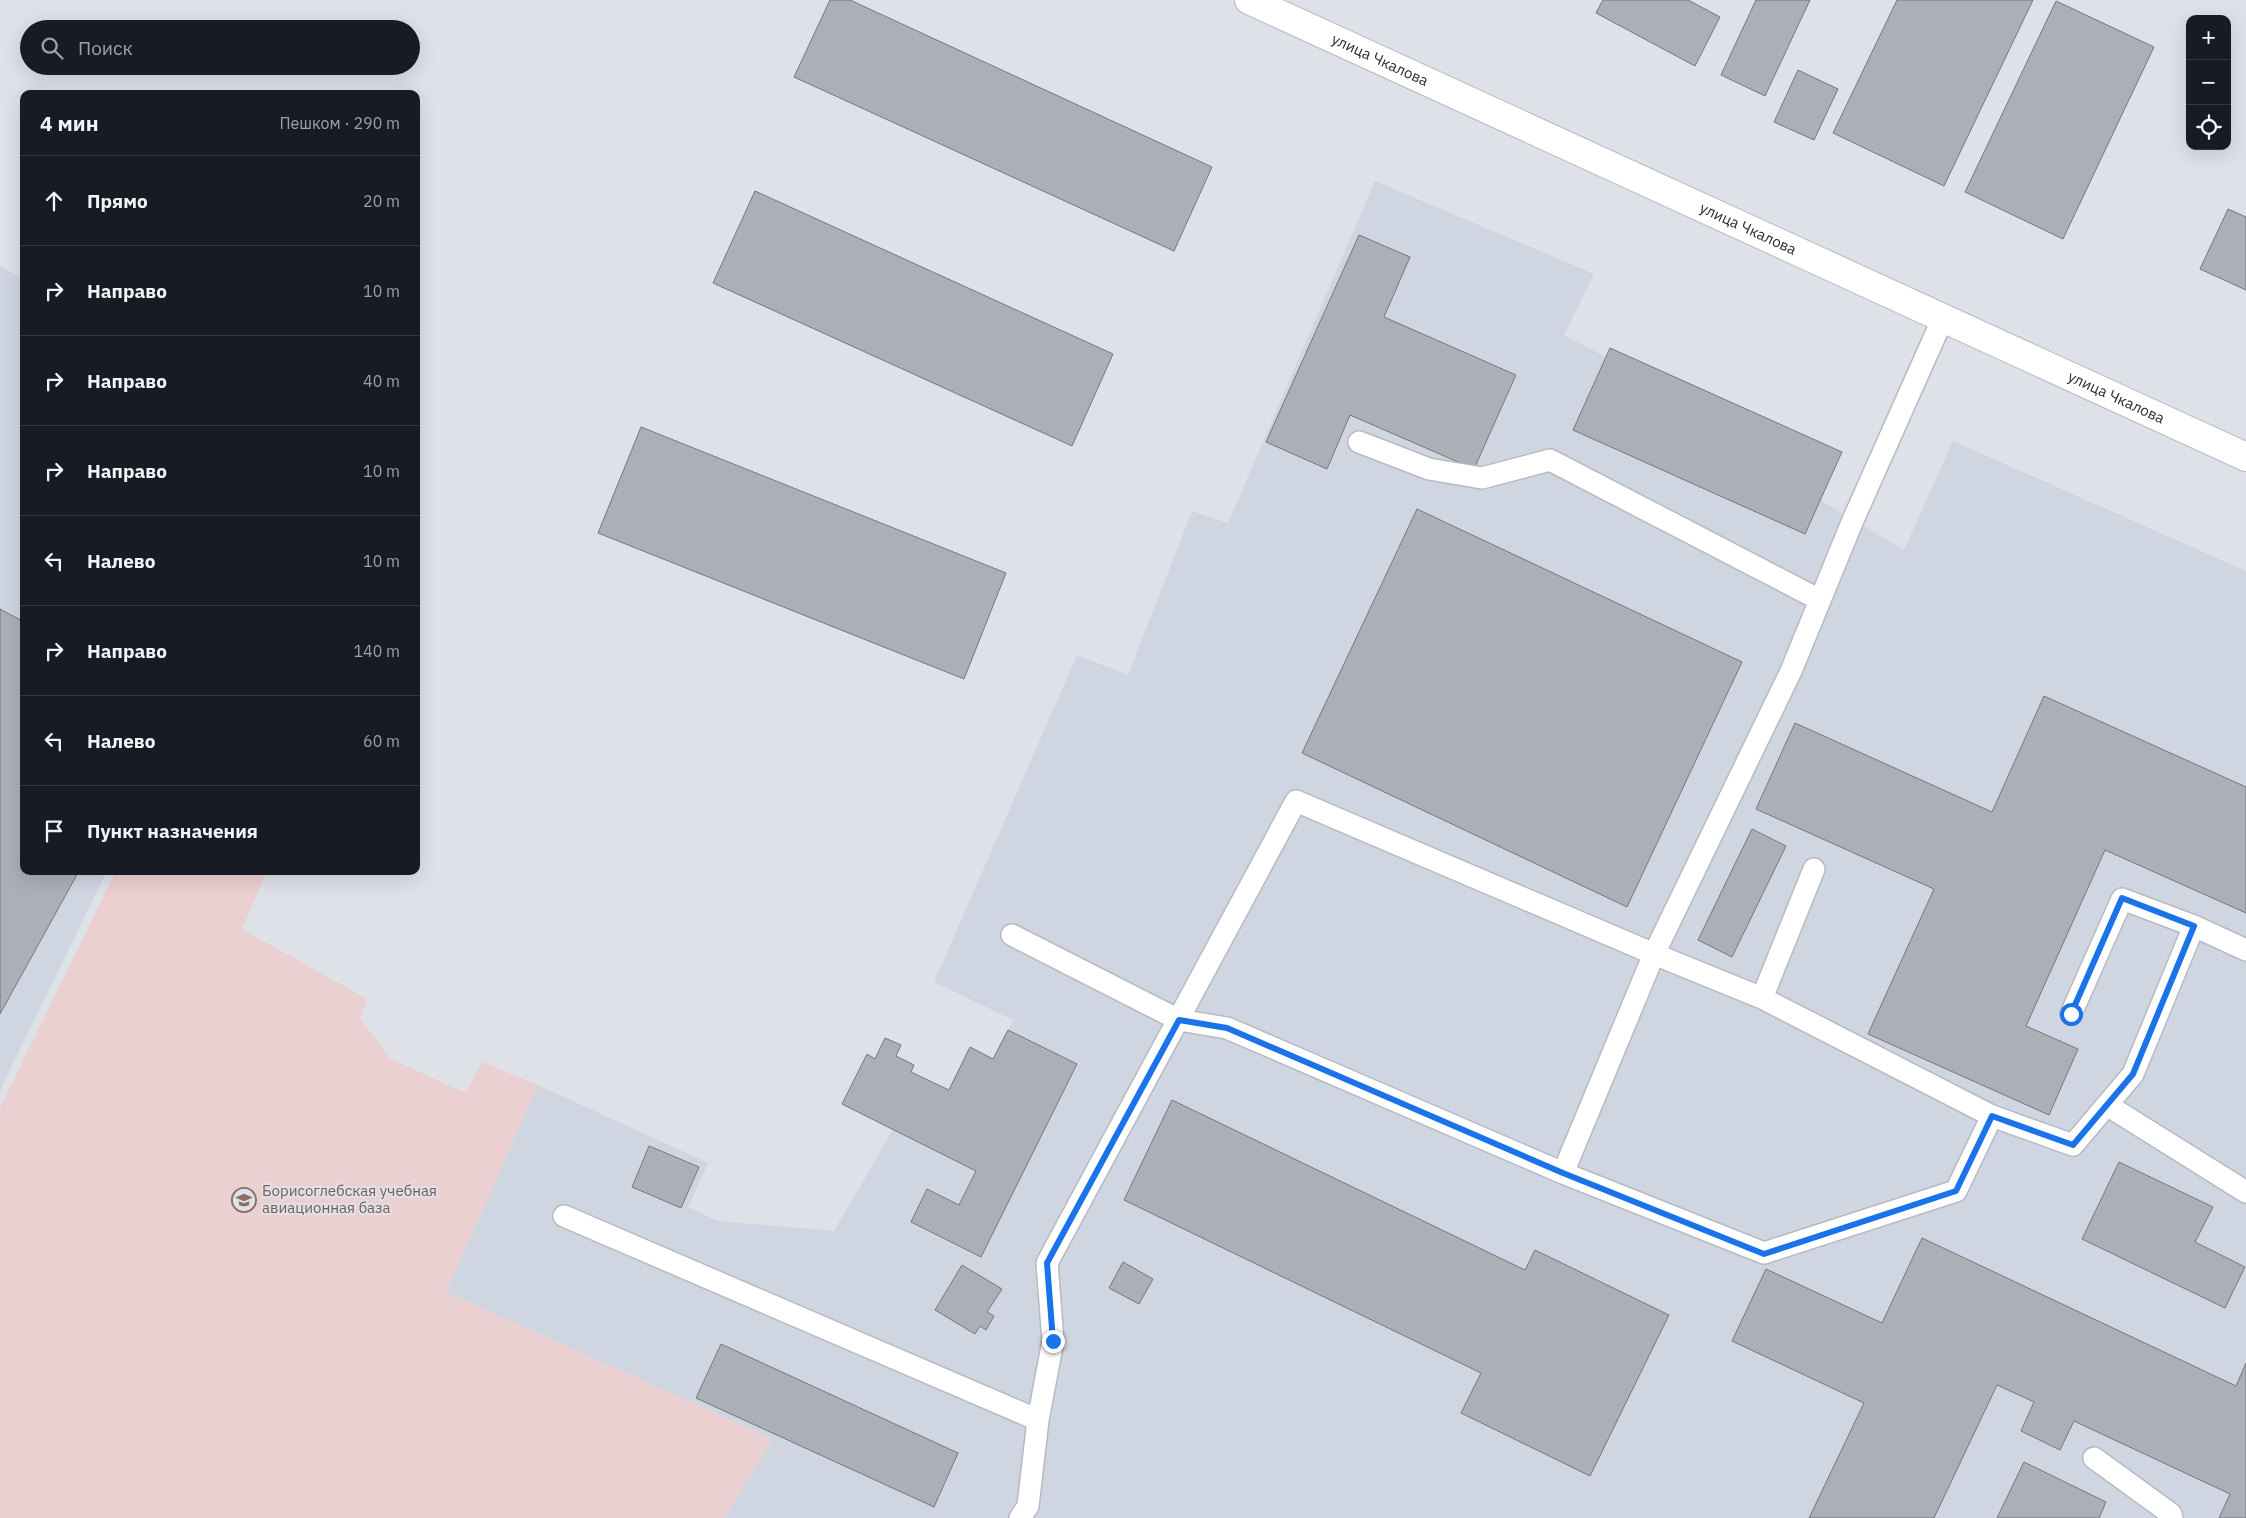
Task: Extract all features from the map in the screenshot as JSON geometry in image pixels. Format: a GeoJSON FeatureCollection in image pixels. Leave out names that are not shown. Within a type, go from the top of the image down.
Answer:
{"type":"FeatureCollection","features":[{"type":"Feature","properties":{"kind":"street","name":"улица Чкалова"},"geometry":{"type":"LineString","coordinates":[[1249,0],[2246,457]]}},
{"type":"Feature","properties":{"kind":"lane"},"geometry":{"type":"LineString","coordinates":[[1563,1173],[1654,954],[1791,671],[1853,520],[1942,318]]}},
{"type":"Feature","properties":{"kind":"lane"},"geometry":{"type":"LineString","coordinates":[[1359,442],[1429,469],[1482,478],[1550,460],[1820,600]]}},
{"type":"Feature","properties":{"kind":"lane"},"geometry":{"type":"LineString","coordinates":[[1020,1518],[1028,1506],[1038,1420],[1053,1341],[1047,1263],[1296,802],[1762,998],[1992,1116],[2073,1145],[2133,1074],[2194,926]]}},
{"type":"Feature","properties":{"kind":"lane"},"geometry":{"type":"LineString","coordinates":[[1762,998],[1814,869]]}},
{"type":"Feature","properties":{"kind":"lane"},"geometry":{"type":"LineString","coordinates":[[2071,1014],[2122,898],[2194,926],[2246,950]]}},
{"type":"Feature","properties":{"kind":"lane"},"geometry":{"type":"LineString","coordinates":[[1012,935],[1179,1020],[1227,1028],[1563,1173],[1764,1254],[1956,1191],[1992,1116]]}},
{"type":"Feature","properties":{"kind":"lane"},"geometry":{"type":"LineString","coordinates":[[2107,1105],[2246,1192]]}},
{"type":"Feature","properties":{"kind":"lane"},"geometry":{"type":"LineString","coordinates":[[564,1216],[1038,1420]]}},
{"type":"Feature","properties":{"kind":"lane"},"geometry":{"type":"LineString","coordinates":[[2094,1458],[2171,1514],[2172,1518]]}},
{"type":"Feature","properties":{"kind":"shaded area"},"geometry":{"type":"Polygon","coordinates":[[[1375,181],[1594,274],[1564,335],[1606,357],[1610,348],[1820,500],[1904,550],[1953,441],[2246,571],[2246,1518],[724,1518],[773,1439],[446,1292],[538,1085],[708,1163],[688,1207],[718,1221],[834,1231],[893,1130],[842,1104],[867,1054],[875,1058],[885,1038],[901,1045],[896,1056],[914,1065],[911,1072],[948,1090],[970,1047],[994,1059],[1013,1020],[934,982],[1077,655],[1128,675],[1192,511],[1228,523],[1375,181]]]}},
{"type":"Feature","properties":{"kind":"shaded area"},"geometry":{"type":"Polygon","coordinates":[[[0,266],[20,277],[20,875],[105,875],[0,1090],[0,266]]]}},
{"type":"Feature","properties":{"kind":"shaded area","name":"Борисоглебская учебная авиационная база"},"geometry":{"type":"Polygon","coordinates":[[[114,875],[265,875],[242,929],[367,999],[360,1019],[391,1059],[466,1093],[482,1062],[538,1085],[446,1292],[773,1439],[724,1518],[0,1518],[0,1108],[114,875]]]}},
{"type":"Feature","properties":{"kind":"building"},"geometry":{"type":"Polygon","coordinates":[[[830,0],[850,0],[1212,167],[1174,251],[794,77],[830,0]]]}},
{"type":"Feature","properties":{"kind":"building"},"geometry":{"type":"Polygon","coordinates":[[[1603,0],[1688,0],[1720,17],[1695,66],[1596,13],[1603,0]]]}},
{"type":"Feature","properties":{"kind":"building"},"geometry":{"type":"Polygon","coordinates":[[[1756,0],[1810,0],[1765,96],[1721,75],[1756,0]]]}},
{"type":"Feature","properties":{"kind":"building"},"geometry":{"type":"Polygon","coordinates":[[[1897,0],[2033,0],[1944,186],[1833,133],[1897,0]]]}},
{"type":"Feature","properties":{"kind":"building"},"geometry":{"type":"Polygon","coordinates":[[[2056,1],[2154,47],[2063,239],[1965,192],[2056,1]]]}},
{"type":"Feature","properties":{"kind":"building"},"geometry":{"type":"Polygon","coordinates":[[[1798,70],[1838,89],[1814,140],[1774,122],[1798,70]]]}},
{"type":"Feature","properties":{"kind":"building"},"geometry":{"type":"Polygon","coordinates":[[[755,191],[1113,354],[1072,446],[713,283],[755,191]]]}},
{"type":"Feature","properties":{"kind":"building"},"geometry":{"type":"Polygon","coordinates":[[[2228,209],[2246,217],[2246,290],[2200,269],[2228,209]]]}},
{"type":"Feature","properties":{"kind":"building"},"geometry":{"type":"Polygon","coordinates":[[[1359,235],[1410,257],[1384,317],[1516,375],[1474,469],[1350,415],[1327,469],[1266,442],[1359,235]]]}},
{"type":"Feature","properties":{"kind":"building"},"geometry":{"type":"Polygon","coordinates":[[[1610,348],[1842,452],[1805,534],[1573,430],[1610,348]]]}},
{"type":"Feature","properties":{"kind":"building"},"geometry":{"type":"Polygon","coordinates":[[[641,427],[1006,573],[964,679],[598,533],[641,427]]]}},
{"type":"Feature","properties":{"kind":"building"},"geometry":{"type":"Polygon","coordinates":[[[1417,509],[1742,662],[1627,907],[1302,753],[1417,509]]]}},
{"type":"Feature","properties":{"kind":"building"},"geometry":{"type":"Polygon","coordinates":[[[0,609],[20,620],[20,875],[77,875],[0,1014],[0,609]]]}},
{"type":"Feature","properties":{"kind":"building"},"geometry":{"type":"Polygon","coordinates":[[[2044,696],[2246,787],[2246,913],[2105,850],[2026,1026],[2078,1049],[2049,1115],[1868,1034],[1934,889],[1756,809],[1795,723],[1992,812],[2044,696]]]}},
{"type":"Feature","properties":{"kind":"building"},"geometry":{"type":"Polygon","coordinates":[[[1752,829],[1786,846],[1732,957],[1698,940],[1752,829]]]}},
{"type":"Feature","properties":{"kind":"building"},"geometry":{"type":"Polygon","coordinates":[[[1008,1030],[1077,1064],[981,1257],[911,1222],[927,1189],[959,1205],[976,1171],[842,1104],[867,1054],[875,1059],[885,1038],[901,1045],[896,1056],[914,1065],[911,1072],[949,1090],[970,1047],[993,1059],[1008,1030]]]}},
{"type":"Feature","properties":{"kind":"building"},"geometry":{"type":"Polygon","coordinates":[[[1172,1100],[1525,1270],[1535,1250],[1669,1315],[1590,1476],[1461,1413],[1481,1373],[1124,1200],[1172,1100]]]}},
{"type":"Feature","properties":{"kind":"building"},"geometry":{"type":"Polygon","coordinates":[[[649,1146],[699,1167],[681,1208],[632,1187],[649,1146]]]}},
{"type":"Feature","properties":{"kind":"building"},"geometry":{"type":"Polygon","coordinates":[[[2119,1162],[2213,1207],[2195,1242],[2245,1267],[2225,1308],[2082,1239],[2119,1162]]]}},
{"type":"Feature","properties":{"kind":"building"},"geometry":{"type":"Polygon","coordinates":[[[1922,1238],[2236,1386],[2246,1363],[2246,1518],[2219,1518],[2230,1494],[2074,1421],[2060,1450],[2021,1431],[2034,1402],[1997,1385],[1934,1518],[1809,1518],[1864,1403],[1732,1341],[1766,1269],[1882,1323],[1922,1238]]]}},
{"type":"Feature","properties":{"kind":"building"},"geometry":{"type":"Polygon","coordinates":[[[1123,1262],[1153,1279],[1139,1304],[1109,1288],[1123,1262]]]}},
{"type":"Feature","properties":{"kind":"building"},"geometry":{"type":"Polygon","coordinates":[[[962,1265],[1002,1289],[987,1312],[994,1316],[986,1330],[980,1326],[975,1334],[935,1310],[962,1265]]]}},
{"type":"Feature","properties":{"kind":"building"},"geometry":{"type":"Polygon","coordinates":[[[721,1344],[958,1453],[934,1507],[696,1398],[721,1344]]]}},
{"type":"Feature","properties":{"kind":"building"},"geometry":{"type":"Polygon","coordinates":[[[2024,1462],[2106,1502],[2099,1518],[1997,1518],[2024,1462]]]}},
{"type":"Feature","properties":{"kind":"place","name":"Борисоглебская учебная авиационная база"},"geometry":{"type":"Point","coordinates":[244,1200]}},
{"type":"Feature","properties":{"kind":"route"},"geometry":{"type":"LineString","coordinates":[[1053,1341],[1047,1263],[1179,1020],[1227,1028],[1563,1173],[1764,1254],[1956,1191],[1992,1116],[2073,1145],[2133,1074],[2194,926],[2122,898],[2071,1014]]}}]}
